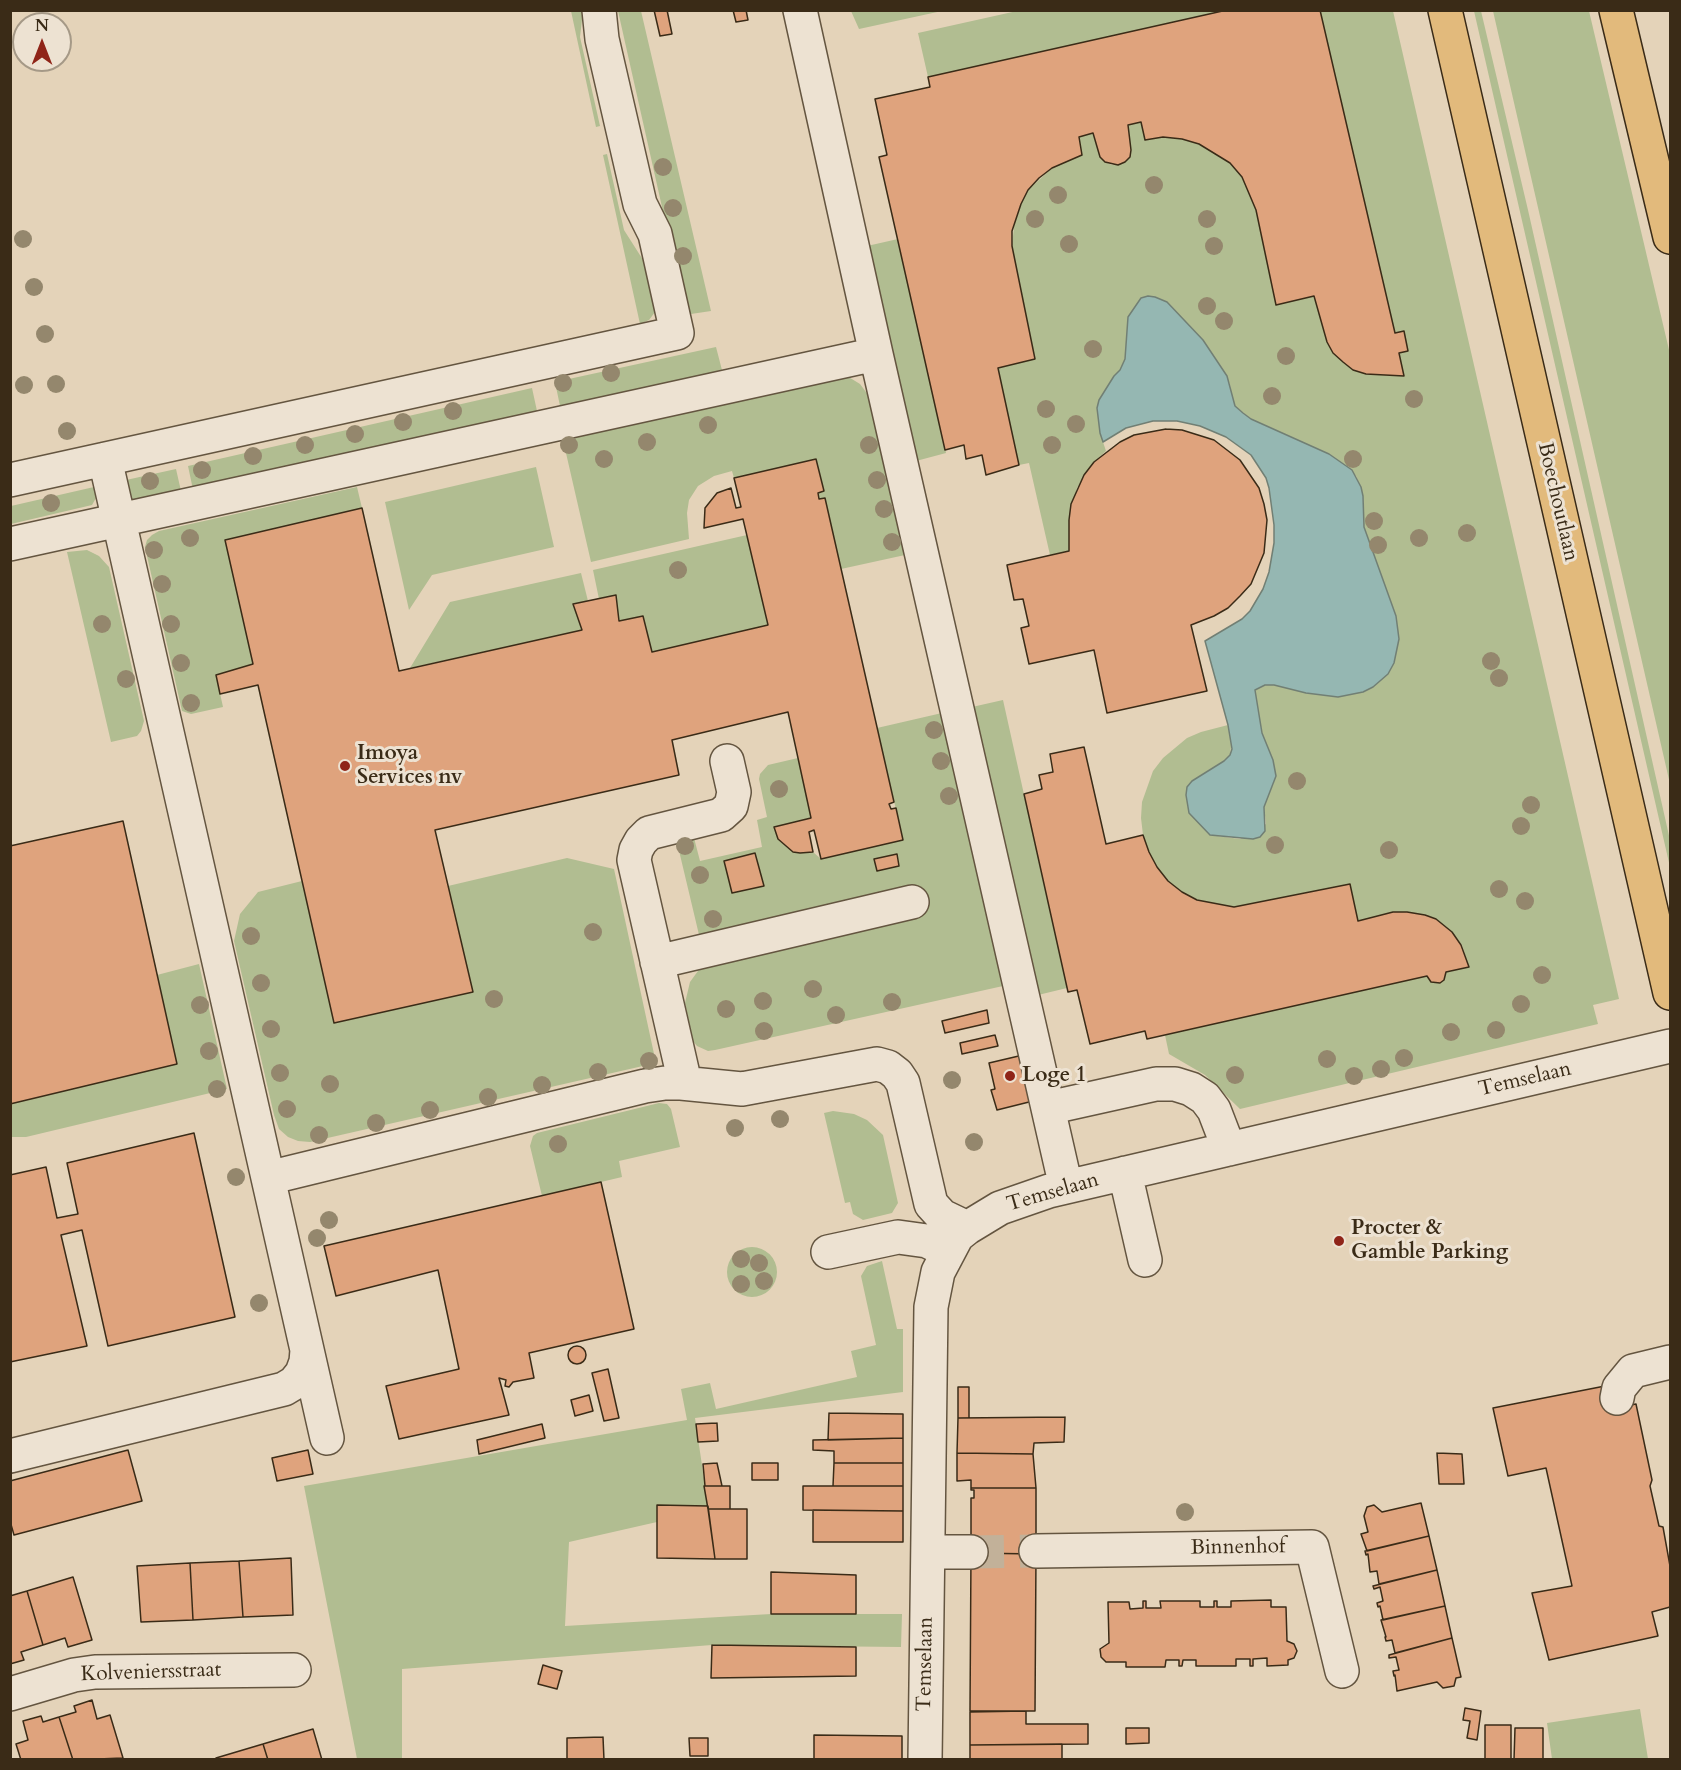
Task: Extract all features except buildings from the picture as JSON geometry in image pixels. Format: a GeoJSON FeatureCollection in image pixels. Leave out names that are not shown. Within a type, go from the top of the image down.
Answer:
{"type":"FeatureCollection","features":[{"type":"Feature","properties":{"kind":"main road","name":"Boechoutlaan"},"geometry":{"type":"LineString","coordinates":[[1445,10],[1671,993]]}},
{"type":"Feature","properties":{"kind":"main road"},"geometry":{"type":"LineString","coordinates":[[1616,10],[1671,237]]}},
{"type":"Feature","properties":{"kind":"street"},"geometry":{"type":"LineString","coordinates":[[10,480],[677,333],[655,234],[640,204],[602,39],[599,10]]}},
{"type":"Feature","properties":{"kind":"street"},"geometry":{"type":"LineString","coordinates":[[800,10],[1066,1187]]}},
{"type":"Feature","properties":{"kind":"street"},"geometry":{"type":"LineString","coordinates":[[10,544],[876,354]]}},
{"type":"Feature","properties":{"kind":"street"},"geometry":{"type":"LineString","coordinates":[[105,459],[327,1438]]}},
{"type":"Feature","properties":{"kind":"street"},"geometry":{"type":"LineString","coordinates":[[685,1083],[634,860],[636,850],[649,833],[721,815],[727,811],[731,806],[734,792],[728,761]]}},
{"type":"Feature","properties":{"kind":"street"},"geometry":{"type":"LineString","coordinates":[[657,962],[912,903]]}},
{"type":"Feature","properties":{"kind":"street","name":"Temselaan"},"geometry":{"type":"LineString","coordinates":[[925,1760],[931,1307],[934,1284],[957,1240],[1000,1208],[1066,1187],[1671,1047]]}},
{"type":"Feature","properties":{"kind":"street"},"geometry":{"type":"LineString","coordinates":[[268,1178],[645,1086],[685,1083],[742,1089],[877,1064],[888,1067],[903,1083],[931,1204],[942,1216],[957,1240]]}},
{"type":"Feature","properties":{"kind":"street"},"geometry":{"type":"LineString","coordinates":[[1048,1108],[1156,1084],[1175,1084],[1191,1089],[1205,1098],[1214,1110],[1229,1149]]}},
{"type":"Feature","properties":{"kind":"street"},"geometry":{"type":"LineString","coordinates":[[1125,1173],[1145,1260]]}},
{"type":"Feature","properties":{"kind":"street"},"geometry":{"type":"LineString","coordinates":[[828,1252],[898,1237],[927,1241],[957,1240]]}},
{"type":"Feature","properties":{"kind":"street"},"geometry":{"type":"LineString","coordinates":[[10,1456],[284,1389],[302,1374],[307,1350]]}},
{"type":"Feature","properties":{"kind":"street"},"geometry":{"type":"LineString","coordinates":[[1617,1398],[1619,1388],[1633,1371],[1671,1362]]}},
{"type":"Feature","properties":{"kind":"street","name":"Binnenhof"},"geometry":{"type":"LineString","coordinates":[[1036,1551],[1312,1547],[1342,1671]]}},
{"type":"Feature","properties":{"kind":"street"},"geometry":{"type":"LineString","coordinates":[[929,1552],[971,1552]]}},
{"type":"Feature","properties":{"kind":"street","name":"Kolveniersstraat"},"geometry":{"type":"LineString","coordinates":[[10,1694],[74,1675],[95,1672],[294,1670]]}},
{"type":"Feature","properties":{"kind":"green space"},"geometry":{"type":"Polygon","coordinates":[[[571,11],[583,11],[580,37],[600,126],[596,127],[571,11]]]}},
{"type":"Feature","properties":{"kind":"green space"},"geometry":{"type":"Polygon","coordinates":[[[618,11],[641,11],[711,311],[691,314],[684,305],[618,11]]]}},
{"type":"Feature","properties":{"kind":"green space"},"geometry":{"type":"Polygon","coordinates":[[[851,11],[942,11],[859,29],[851,11]]]}},
{"type":"Feature","properties":{"kind":"green space"},"geometry":{"type":"Polygon","coordinates":[[[1017,11],[1227,11],[928,77],[918,33],[1017,11]]]}},
{"type":"Feature","properties":{"kind":"green space"},"geometry":{"type":"Polygon","coordinates":[[[1320,11],[1393,11],[1619,999],[1593,1005],[1598,1024],[1240,1109],[1205,1075],[1169,1054],[1165,1035],[1427,976],[1431,982],[1440,983],[1444,980],[1446,972],[1469,967],[1462,945],[1452,932],[1436,919],[1426,915],[1393,912],[1358,921],[1349,884],[1234,907],[1197,900],[1168,881],[1157,867],[1143,835],[1142,802],[1153,771],[1163,758],[1187,738],[1228,725],[1232,740],[1230,755],[1192,781],[1187,787],[1186,795],[1210,835],[1240,839],[1266,824],[1264,807],[1274,783],[1273,760],[1262,733],[1255,690],[1265,685],[1274,685],[1306,693],[1338,697],[1363,692],[1388,674],[1394,663],[1399,639],[1396,616],[1364,527],[1361,487],[1356,476],[1329,454],[1251,419],[1235,406],[1231,398],[1230,384],[1203,340],[1167,302],[1128,317],[1125,359],[1099,400],[1097,408],[1100,433],[1106,451],[1094,462],[1077,488],[1069,520],[1069,551],[1050,555],[1029,463],[1019,465],[998,368],[1035,358],[1012,246],[1015,217],[1028,190],[1052,168],[1079,137],[1093,133],[1100,157],[1105,162],[1112,165],[1125,162],[1130,157],[1131,150],[1128,125],[1141,122],[1145,140],[1163,137],[1199,144],[1230,163],[1242,177],[1256,210],[1276,305],[1314,296],[1327,342],[1333,353],[1343,362],[1353,370],[1366,374],[1404,376],[1399,353],[1408,351],[1404,331],[1395,333],[1320,11]]]}},
{"type":"Feature","properties":{"kind":"green space"},"geometry":{"type":"Polygon","coordinates":[[[1474,11],[1481,11],[1528,210],[1670,840],[1670,867],[1474,11]]]}},
{"type":"Feature","properties":{"kind":"green space"},"geometry":{"type":"Polygon","coordinates":[[[1493,11],[1589,11],[1670,354],[1670,784],[1493,11]]]}},
{"type":"Feature","properties":{"kind":"green space"},"geometry":{"type":"Polygon","coordinates":[[[607,154],[624,230],[659,285],[658,308],[649,320],[640,324],[603,155],[607,154]]]}},
{"type":"Feature","properties":{"kind":"green space"},"geometry":{"type":"Polygon","coordinates":[[[898,239],[946,453],[916,461],[867,246],[898,239]]]}},
{"type":"Feature","properties":{"kind":"green space"},"geometry":{"type":"Polygon","coordinates":[[[716,347],[723,374],[564,410],[560,406],[555,382],[716,347]]]}},
{"type":"Feature","properties":{"kind":"green space"},"geometry":{"type":"Polygon","coordinates":[[[847,376],[860,384],[869,396],[905,555],[841,569],[825,498],[819,499],[818,493],[824,491],[816,459],[734,478],[732,471],[714,476],[698,486],[689,500],[687,513],[689,539],[591,562],[563,440],[847,376]]]}},
{"type":"Feature","properties":{"kind":"green space"},"geometry":{"type":"Polygon","coordinates":[[[532,388],[536,416],[194,490],[192,485],[188,466],[532,388]]]}},
{"type":"Feature","properties":{"kind":"green space"},"geometry":{"type":"Polygon","coordinates":[[[536,467],[554,547],[432,575],[409,610],[385,502],[536,467]]]}},
{"type":"Feature","properties":{"kind":"green space"},"geometry":{"type":"Polygon","coordinates":[[[176,469],[181,491],[130,501],[126,480],[176,469]]]}},
{"type":"Feature","properties":{"kind":"green space"},"geometry":{"type":"Polygon","coordinates":[[[94,487],[96,498],[92,505],[11,524],[11,506],[94,487]]]}},
{"type":"Feature","properties":{"kind":"green space"},"geometry":{"type":"Polygon","coordinates":[[[357,487],[362,508],[225,540],[253,664],[216,675],[223,707],[191,714],[182,711],[145,547],[147,540],[159,531],[357,487]]]}},
{"type":"Feature","properties":{"kind":"green space"},"geometry":{"type":"Polygon","coordinates":[[[747,535],[768,625],[652,652],[643,616],[619,621],[616,595],[599,599],[593,570],[747,535]]]}},
{"type":"Feature","properties":{"kind":"green space"},"geometry":{"type":"Polygon","coordinates":[[[87,550],[99,556],[109,567],[144,721],[137,736],[111,742],[67,552],[87,550]]]}},
{"type":"Feature","properties":{"kind":"green space"},"geometry":{"type":"Polygon","coordinates":[[[581,573],[588,601],[573,605],[582,630],[410,668],[450,602],[581,573]]]}},
{"type":"Feature","properties":{"kind":"green space"},"geometry":{"type":"Polygon","coordinates":[[[1003,700],[1067,988],[1038,995],[972,707],[1003,700]]]}},
{"type":"Feature","properties":{"kind":"green space"},"geometry":{"type":"Polygon","coordinates":[[[942,713],[1003,986],[715,1050],[708,1051],[697,1046],[693,1041],[685,1003],[690,982],[703,964],[700,939],[676,838],[693,834],[700,861],[762,847],[757,820],[767,817],[760,774],[768,765],[798,758],[811,818],[774,827],[778,839],[788,848],[800,853],[813,852],[821,859],[903,840],[877,728],[942,713]]]}},
{"type":"Feature","properties":{"kind":"green space"},"geometry":{"type":"Polygon","coordinates":[[[567,858],[614,869],[656,1063],[310,1142],[288,1137],[279,1129],[234,941],[240,914],[258,892],[302,881],[335,1023],[472,992],[448,886],[567,858]]]}},
{"type":"Feature","properties":{"kind":"green space"},"geometry":{"type":"Polygon","coordinates":[[[199,964],[227,1089],[26,1137],[11,1137],[10,1104],[177,1064],[157,975],[199,964]]]}},
{"type":"Feature","properties":{"kind":"green space"},"geometry":{"type":"Polygon","coordinates":[[[659,1103],[667,1104],[671,1109],[680,1147],[619,1161],[622,1177],[542,1196],[530,1146],[533,1136],[537,1133],[659,1103]]]}},
{"type":"Feature","properties":{"kind":"green space"},"geometry":{"type":"Polygon","coordinates":[[[833,1111],[854,1114],[867,1120],[883,1135],[898,1203],[892,1213],[863,1220],[853,1214],[850,1202],[845,1203],[824,1113],[833,1111]]]}},
{"type":"Feature","properties":{"kind":"green space"},"geometry":{"type":"Polygon","coordinates":[[[752,1247],[761,1249],[772,1258],[777,1272],[775,1281],[766,1292],[752,1297],[743,1295],[732,1286],[727,1272],[729,1263],[738,1252],[752,1247]]]}},
{"type":"Feature","properties":{"kind":"green space"},"geometry":{"type":"Polygon","coordinates":[[[882,1261],[897,1329],[903,1329],[903,1392],[695,1418],[708,1506],[657,1522],[569,1542],[565,1626],[771,1614],[902,1614],[901,1647],[712,1645],[402,1669],[402,1759],[357,1759],[304,1486],[687,1420],[681,1389],[710,1383],[716,1409],[857,1377],[851,1351],[876,1345],[861,1276],[867,1266],[882,1261]]]}},
{"type":"Feature","properties":{"kind":"green space"},"geometry":{"type":"Polygon","coordinates":[[[1640,1709],[1648,1759],[1552,1759],[1547,1723],[1640,1709]]]}},
{"type":"Feature","properties":{"kind":"water"},"geometry":{"type":"Polygon","coordinates":[[[1148,296],[1167,302],[1203,340],[1227,376],[1235,406],[1243,413],[1251,419],[1329,454],[1352,470],[1363,496],[1364,527],[1396,616],[1399,639],[1394,663],[1388,674],[1373,687],[1363,692],[1338,697],[1306,693],[1274,685],[1265,685],[1255,690],[1262,733],[1273,760],[1276,776],[1264,807],[1265,831],[1260,837],[1253,839],[1210,835],[1189,813],[1186,795],[1187,787],[1192,781],[1224,761],[1232,749],[1228,725],[1205,641],[1242,619],[1250,611],[1263,589],[1269,572],[1274,543],[1269,488],[1266,478],[1251,455],[1226,437],[1200,426],[1177,421],[1153,421],[1126,428],[1103,442],[1097,408],[1099,400],[1125,359],[1128,317],[1141,298],[1148,296]]]}},
{"type":"Feature","properties":{"kind":"tunnel"},"geometry":{"type":"LineString","coordinates":[[971,1552],[1036,1551]]}},
{"type":"Feature","properties":{"kind":"place","name":"Imoya Services nv"},"geometry":{"type":"Point","coordinates":[345,766]}},
{"type":"Feature","properties":{"kind":"place","name":"Loge 1"},"geometry":{"type":"Point","coordinates":[1010,1076]}},
{"type":"Feature","properties":{"kind":"place","name":"Procter & Gamble Parking"},"geometry":{"type":"Point","coordinates":[1339,1241]}}]}
